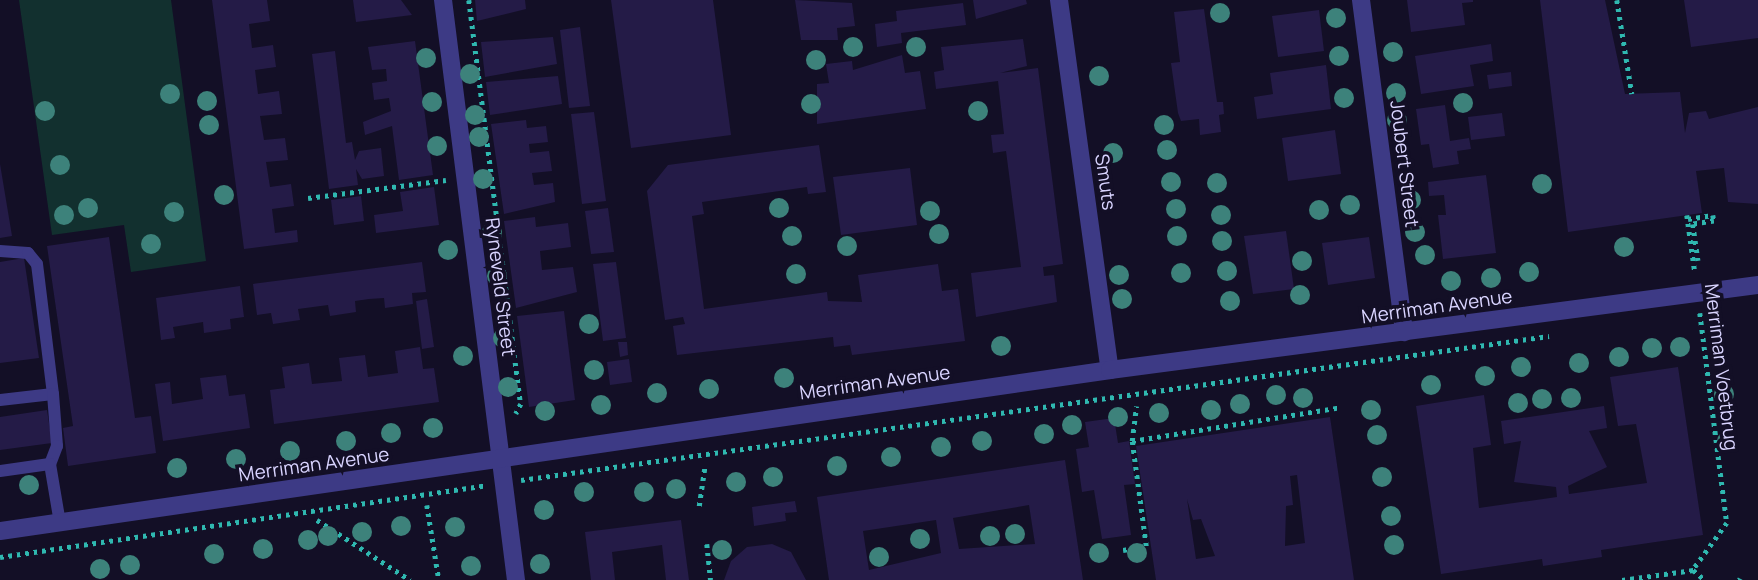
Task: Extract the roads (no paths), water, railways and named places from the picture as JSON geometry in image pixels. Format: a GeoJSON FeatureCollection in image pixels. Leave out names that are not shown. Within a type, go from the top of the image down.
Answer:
{"type":"FeatureCollection","features":[{"type":"Feature","properties":{"kind":"street","name":"Ryneveld Street"},"geometry":{"type":"LineString","coordinates":[[443,0],[516,580]]}},
{"type":"Feature","properties":{"kind":"street","name":"Smuts"},"geometry":{"type":"LineString","coordinates":[[1059,0],[1110,370]]}},
{"type":"Feature","properties":{"kind":"street","name":"Joubert Street"},"geometry":{"type":"LineString","coordinates":[[1361,0],[1404,332]]}},
{"type":"Feature","properties":{"kind":"street","name":"Merriman Avenue"},"geometry":{"type":"LineString","coordinates":[[0,531],[1110,370],[1758,285]]}},
{"type":"Feature","properties":{"kind":"lane"},"geometry":{"type":"LineString","coordinates":[[0,251],[28,253],[37,264],[57,446],[50,464],[60,523]]}},
{"type":"Feature","properties":{"kind":"lane"},"geometry":{"type":"LineString","coordinates":[[0,400],[53,394]]}},
{"type":"Feature","properties":{"kind":"lane"},"geometry":{"type":"LineString","coordinates":[[0,471],[50,464]]}}]}
